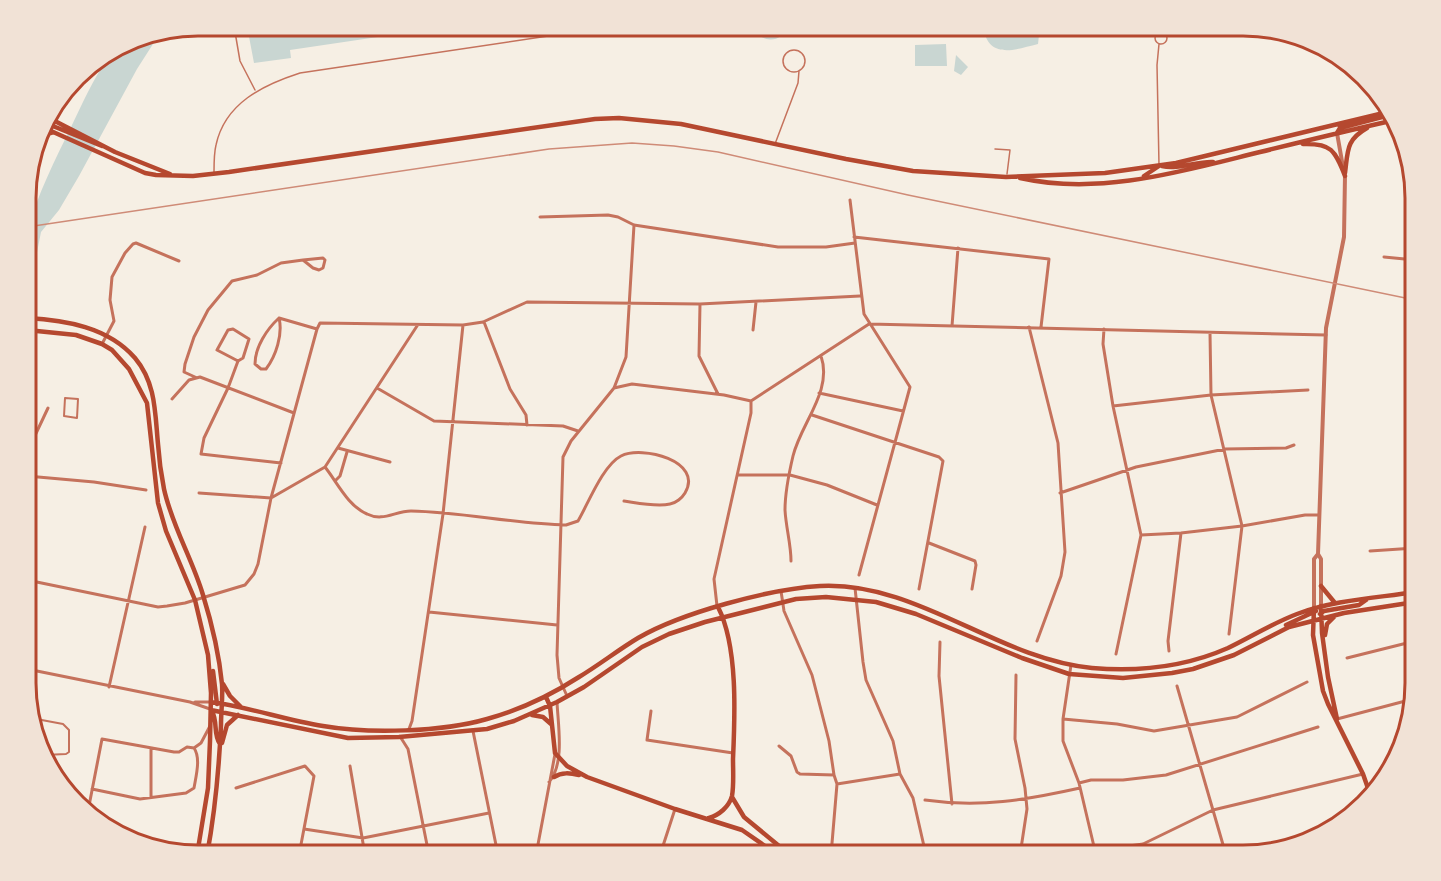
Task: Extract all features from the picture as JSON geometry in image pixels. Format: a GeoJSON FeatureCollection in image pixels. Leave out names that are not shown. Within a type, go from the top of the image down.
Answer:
{"type":"FeatureCollection","features":[{"type":"Feature","properties":{"kind":"main road"},"geometry":{"type":"LineString","coordinates":[[53,127],[94,151],[145,173],[156,175],[194,176],[595,119],[619,118],[681,124],[913,171],[1014,177],[1105,173],[1160,166],[1381,113]]}},
{"type":"Feature","properties":{"kind":"main road"},"geometry":{"type":"LineString","coordinates":[[1337,133],[1340,128],[1383,117]]}},
{"type":"Feature","properties":{"kind":"main road"},"geometry":{"type":"LineString","coordinates":[[1014,177],[1041,183],[1077,183],[1138,178],[1183,171],[1386,122]]}},
{"type":"Feature","properties":{"kind":"main road"},"geometry":{"type":"LineString","coordinates":[[54,124],[62,132]]}},
{"type":"Feature","properties":{"kind":"main road"},"geometry":{"type":"LineString","coordinates":[[1335,124],[1337,133]]}},
{"type":"Feature","properties":{"kind":"main road"},"geometry":{"type":"LineString","coordinates":[[1345,176],[1348,145],[1353,137],[1372,125]]}},
{"type":"Feature","properties":{"kind":"main road"},"geometry":{"type":"LineString","coordinates":[[51,129],[99,143],[115,152],[172,175]]}},
{"type":"Feature","properties":{"kind":"main road"},"geometry":{"type":"LineString","coordinates":[[50,133],[62,132]]}},
{"type":"Feature","properties":{"kind":"main road"},"geometry":{"type":"LineString","coordinates":[[1293,144],[1319,143],[1330,148],[1345,176]]}},
{"type":"Feature","properties":{"kind":"main road"},"geometry":{"type":"LineString","coordinates":[[1160,166],[1168,168],[1201,162],[1221,162]]}},
{"type":"Feature","properties":{"kind":"main road"},"geometry":{"type":"LineString","coordinates":[[1138,178],[1160,166]]}},
{"type":"Feature","properties":{"kind":"main road"},"geometry":{"type":"LineString","coordinates":[[36,319],[69,323],[106,335],[134,357],[147,378],[154,396],[159,454],[172,517],[204,597],[216,643],[222,681],[230,696],[243,709]]}},
{"type":"Feature","properties":{"kind":"main road"},"geometry":{"type":"LineString","coordinates":[[36,331],[76,335],[112,350],[129,369],[147,403],[158,502],[166,531],[195,600],[209,662],[212,664],[216,703],[221,712],[215,814],[209,845]]}},
{"type":"Feature","properties":{"kind":"main road"},"geometry":{"type":"LineString","coordinates":[[216,703],[326,727],[363,730],[409,729],[488,719],[546,697],[659,627],[718,607],[781,591],[821,586],[855,588],[884,594],[1029,652],[1071,664],[1119,669],[1170,666],[1200,659],[1295,614],[1314,610]]}},
{"type":"Feature","properties":{"kind":"main road"},"geometry":{"type":"LineString","coordinates":[[1321,586],[1335,603]]}},
{"type":"Feature","properties":{"kind":"main road"},"geometry":{"type":"LineString","coordinates":[[1274,633],[1279,628],[1321,606],[1405,593]]}},
{"type":"Feature","properties":{"kind":"main road"},"geometry":{"type":"LineString","coordinates":[[211,710],[348,738],[399,737],[497,727],[567,697],[656,640],[682,629],[783,601],[826,597],[876,602],[916,614],[1022,658],[1069,674],[1123,678],[1172,674],[1193,669],[1234,655],[1274,633],[1321,616],[1405,604]]}},
{"type":"Feature","properties":{"kind":"main road"},"geometry":{"type":"LineString","coordinates":[[1321,616],[1324,611],[1359,605],[1368,599]]}},
{"type":"Feature","properties":{"kind":"main road"},"geometry":{"type":"LineString","coordinates":[[1321,606],[1323,640],[1336,719]]}},
{"type":"Feature","properties":{"kind":"main road"},"geometry":{"type":"LineString","coordinates":[[707,819],[724,810],[732,797],[731,648],[718,607]]}},
{"type":"Feature","properties":{"kind":"main road"},"geometry":{"type":"LineString","coordinates":[[1314,610],[1313,634],[1320,679],[1328,704],[1367,787]]}},
{"type":"Feature","properties":{"kind":"main road"},"geometry":{"type":"LineString","coordinates":[[1323,640],[1326,624],[1337,615]]}},
{"type":"Feature","properties":{"kind":"main road"},"geometry":{"type":"LineString","coordinates":[[199,845],[208,788],[211,710],[216,703],[222,681]]}},
{"type":"Feature","properties":{"kind":"main road"},"geometry":{"type":"LineString","coordinates":[[553,693],[557,702]]}},
{"type":"Feature","properties":{"kind":"main road"},"geometry":{"type":"LineString","coordinates":[[546,697],[550,706],[555,753],[559,760],[587,777]]}},
{"type":"Feature","properties":{"kind":"main road"},"geometry":{"type":"LineString","coordinates":[[211,710],[216,717],[217,740],[220,744]]}},
{"type":"Feature","properties":{"kind":"main road"},"geometry":{"type":"LineString","coordinates":[[220,744],[223,742],[227,725],[238,716]]}},
{"type":"Feature","properties":{"kind":"main road"},"geometry":{"type":"LineString","coordinates":[[527,716],[543,717],[552,725]]}},
{"type":"Feature","properties":{"kind":"main road"},"geometry":{"type":"LineString","coordinates":[[554,777],[569,773],[587,777],[675,809],[742,830],[763,845]]}},
{"type":"Feature","properties":{"kind":"main road"},"geometry":{"type":"LineString","coordinates":[[732,797],[744,817],[778,845]]}},
{"type":"Feature","properties":{"kind":"street"},"geometry":{"type":"LineString","coordinates":[[1321,606],[1318,515],[1326,335],[1344,237],[1345,176],[1337,133]]}},
{"type":"Feature","properties":{"kind":"street"},"geometry":{"type":"LineString","coordinates":[[850,200],[864,314],[909,382],[909,391],[896,443],[877,505],[860,575]]}},
{"type":"Feature","properties":{"kind":"street"},"geometry":{"type":"LineString","coordinates":[[540,217],[618,216],[634,225],[778,247],[826,247],[855,243]]}},
{"type":"Feature","properties":{"kind":"street"},"geometry":{"type":"LineString","coordinates":[[567,697],[559,678],[557,655],[563,457],[567,447],[614,388],[626,357],[634,225]]}},
{"type":"Feature","properties":{"kind":"street"},"geometry":{"type":"LineString","coordinates":[[854,237],[1049,259],[1041,327]]}},
{"type":"Feature","properties":{"kind":"street"},"geometry":{"type":"LineString","coordinates":[[102,344],[114,321],[110,300],[111,277],[133,243],[142,244],[179,261]]}},
{"type":"Feature","properties":{"kind":"street"},"geometry":{"type":"LineString","coordinates":[[952,326],[958,248]]}},
{"type":"Feature","properties":{"kind":"street"},"geometry":{"type":"LineString","coordinates":[[1384,257],[1405,259]]}},
{"type":"Feature","properties":{"kind":"street"},"geometry":{"type":"LineString","coordinates":[[294,413],[184,372],[194,337],[210,306],[232,281],[257,275],[281,263],[303,260],[323,258],[325,260],[323,268],[319,270],[312,268],[303,260]]}},
{"type":"Feature","properties":{"kind":"street"},"geometry":{"type":"LineString","coordinates":[[36,582],[158,607],[174,606],[195,600],[244,585],[250,580],[258,564],[271,498],[320,323],[463,325],[483,322],[527,302],[700,304],[860,296]]}},
{"type":"Feature","properties":{"kind":"street"},"geometry":{"type":"LineString","coordinates":[[753,330],[756,302]]}},
{"type":"Feature","properties":{"kind":"street"},"geometry":{"type":"LineString","coordinates":[[700,304],[699,356],[718,394]]}},
{"type":"Feature","properties":{"kind":"street"},"geometry":{"type":"LineString","coordinates":[[279,318],[276,348],[270,364],[266,369],[261,369],[255,363],[257,351],[272,324],[279,318]]}},
{"type":"Feature","properties":{"kind":"street"},"geometry":{"type":"LineString","coordinates":[[279,318],[317,329]]}},
{"type":"Feature","properties":{"kind":"street"},"geometry":{"type":"LineString","coordinates":[[483,322],[510,389],[526,415],[527,424]]}},
{"type":"Feature","properties":{"kind":"street"},"geometry":{"type":"LineString","coordinates":[[614,388],[632,384],[718,394],[751,401],[869,324],[1326,335]]}},
{"type":"Feature","properties":{"kind":"street"},"geometry":{"type":"LineString","coordinates":[[409,729],[443,514],[463,325]]}},
{"type":"Feature","properties":{"kind":"street"},"geometry":{"type":"LineString","coordinates":[[199,493],[271,498],[325,466],[417,326]]}},
{"type":"Feature","properties":{"kind":"street"},"geometry":{"type":"LineString","coordinates":[[1029,327],[1058,443],[1065,552],[1064,567],[1037,640]]}},
{"type":"Feature","properties":{"kind":"street"},"geometry":{"type":"LineString","coordinates":[[238,361],[217,350],[228,330],[232,329],[249,339],[243,358],[238,361],[204,438],[201,454],[281,463]]}},
{"type":"Feature","properties":{"kind":"street"},"geometry":{"type":"LineString","coordinates":[[1104,330],[1102,344],[1113,406],[1141,535],[1116,654]]}},
{"type":"Feature","properties":{"kind":"street"},"geometry":{"type":"LineString","coordinates":[[1210,333],[1211,395],[1242,526],[1229,634]]}},
{"type":"Feature","properties":{"kind":"street"},"geometry":{"type":"LineString","coordinates":[[791,561],[785,509],[794,453],[812,415],[825,369],[821,356]]}},
{"type":"Feature","properties":{"kind":"street"},"geometry":{"type":"LineString","coordinates":[[172,399],[195,377]]}},
{"type":"Feature","properties":{"kind":"street"},"geometry":{"type":"LineString","coordinates":[[377,388],[434,421],[562,426],[579,431]]}},
{"type":"Feature","properties":{"kind":"street"},"geometry":{"type":"LineString","coordinates":[[1113,406],[1211,395],[1308,390]]}},
{"type":"Feature","properties":{"kind":"street"},"geometry":{"type":"LineString","coordinates":[[819,393],[903,411]]}},
{"type":"Feature","properties":{"kind":"street"},"geometry":{"type":"LineString","coordinates":[[66,398],[78,399],[77,418],[64,416],[66,398]]}},
{"type":"Feature","properties":{"kind":"street"},"geometry":{"type":"LineString","coordinates":[[718,607],[715,602],[714,579],[751,413],[751,401]]}},
{"type":"Feature","properties":{"kind":"street"},"geometry":{"type":"LineString","coordinates":[[36,435],[48,408]]}},
{"type":"Feature","properties":{"kind":"street"},"geometry":{"type":"LineString","coordinates":[[812,415],[939,457],[943,461],[919,589]]}},
{"type":"Feature","properties":{"kind":"street"},"geometry":{"type":"LineString","coordinates":[[1060,493],[1127,470],[1225,449],[1286,448],[1294,445]]}},
{"type":"Feature","properties":{"kind":"street"},"geometry":{"type":"LineString","coordinates":[[338,448],[390,462]]}},
{"type":"Feature","properties":{"kind":"street"},"geometry":{"type":"LineString","coordinates":[[336,480],[340,476],[347,451]]}},
{"type":"Feature","properties":{"kind":"street"},"geometry":{"type":"LineString","coordinates":[[325,466],[353,505],[373,517],[385,518],[410,511],[560,525],[578,521],[606,471],[620,457],[629,453],[659,455],[675,461],[685,471],[687,488],[683,496],[674,503],[667,505],[624,501]]}},
{"type":"Feature","properties":{"kind":"street"},"geometry":{"type":"LineString","coordinates":[[737,475],[790,475],[827,485],[877,505]]}},
{"type":"Feature","properties":{"kind":"street"},"geometry":{"type":"LineString","coordinates":[[36,477],[146,489]]}},
{"type":"Feature","properties":{"kind":"street"},"geometry":{"type":"LineString","coordinates":[[1141,535],[1181,533],[1242,526],[1280,518],[1318,515]]}},
{"type":"Feature","properties":{"kind":"street"},"geometry":{"type":"LineString","coordinates":[[109,687],[145,527]]}},
{"type":"Feature","properties":{"kind":"street"},"geometry":{"type":"LineString","coordinates":[[1169,651],[1168,641],[1181,533]]}},
{"type":"Feature","properties":{"kind":"street"},"geometry":{"type":"LineString","coordinates":[[929,543],[975,561],[972,590]]}},
{"type":"Feature","properties":{"kind":"street"},"geometry":{"type":"LineString","coordinates":[[1370,551],[1405,549]]}},
{"type":"Feature","properties":{"kind":"street"},"geometry":{"type":"LineString","coordinates":[[1314,610],[1314,559],[1318,554]]}},
{"type":"Feature","properties":{"kind":"street"},"geometry":{"type":"LineString","coordinates":[[855,588],[866,680],[891,734],[900,774],[913,798],[924,845]]}},
{"type":"Feature","properties":{"kind":"street"},"geometry":{"type":"LineString","coordinates":[[781,591],[784,611],[813,681],[829,741],[837,784],[832,845]]}},
{"type":"Feature","properties":{"kind":"street"},"geometry":{"type":"LineString","coordinates":[[429,612],[558,625]]}},
{"type":"Feature","properties":{"kind":"street"},"geometry":{"type":"LineString","coordinates":[[940,642],[939,676],[952,804]]}},
{"type":"Feature","properties":{"kind":"street"},"geometry":{"type":"LineString","coordinates":[[1347,658],[1405,644]]}},
{"type":"Feature","properties":{"kind":"street"},"geometry":{"type":"LineString","coordinates":[[1071,664],[1063,719],[1063,741],[1080,788],[1094,845]]}},
{"type":"Feature","properties":{"kind":"street"},"geometry":{"type":"LineString","coordinates":[[36,671],[190,702],[216,703]]}},
{"type":"Feature","properties":{"kind":"street"},"geometry":{"type":"LineString","coordinates":[[1016,675],[1015,739],[1027,809],[1022,845]]}},
{"type":"Feature","properties":{"kind":"street"},"geometry":{"type":"LineString","coordinates":[[1063,719],[1117,724],[1147,731],[1188,726],[1237,717],[1307,682]]}},
{"type":"Feature","properties":{"kind":"street"},"geometry":{"type":"LineString","coordinates":[[1177,686],[1223,845]]}},
{"type":"Feature","properties":{"kind":"street"},"geometry":{"type":"LineString","coordinates":[[1336,719],[1404,701]]}},
{"type":"Feature","properties":{"kind":"street"},"geometry":{"type":"LineString","coordinates":[[190,702],[211,710]]}},
{"type":"Feature","properties":{"kind":"street"},"geometry":{"type":"LineString","coordinates":[[548,784],[554,777],[559,760],[557,702]]}},
{"type":"Feature","properties":{"kind":"street"},"geometry":{"type":"LineString","coordinates":[[651,711],[647,740],[733,753]]}},
{"type":"Feature","properties":{"kind":"street"},"geometry":{"type":"LineString","coordinates":[[40,719],[63,724],[69,729],[69,752],[53,755]]}},
{"type":"Feature","properties":{"kind":"street"},"geometry":{"type":"LineString","coordinates":[[90,804],[102,740],[179,752],[187,747],[194,748],[201,743],[210,725]]}},
{"type":"Feature","properties":{"kind":"street"},"geometry":{"type":"LineString","coordinates":[[1078,783],[1091,780],[1166,776],[1318,727]]}},
{"type":"Feature","properties":{"kind":"street"},"geometry":{"type":"LineString","coordinates":[[473,731],[496,845]]}},
{"type":"Feature","properties":{"kind":"street"},"geometry":{"type":"LineString","coordinates":[[399,737],[408,749],[427,845]]}},
{"type":"Feature","properties":{"kind":"street"},"geometry":{"type":"LineString","coordinates":[[779,746],[791,756],[800,774],[834,775]]}},
{"type":"Feature","properties":{"kind":"street"},"geometry":{"type":"LineString","coordinates":[[151,748],[151,797]]}},
{"type":"Feature","properties":{"kind":"street"},"geometry":{"type":"LineString","coordinates":[[93,789],[140,799],[186,793],[194,788],[198,756],[194,748]]}},
{"type":"Feature","properties":{"kind":"street"},"geometry":{"type":"LineString","coordinates":[[538,845],[555,753]]}},
{"type":"Feature","properties":{"kind":"street"},"geometry":{"type":"LineString","coordinates":[[236,788],[305,766],[314,776],[301,845]]}},
{"type":"Feature","properties":{"kind":"street"},"geometry":{"type":"LineString","coordinates":[[350,766],[364,845]]}},
{"type":"Feature","properties":{"kind":"street"},"geometry":{"type":"LineString","coordinates":[[837,784],[900,774]]}},
{"type":"Feature","properties":{"kind":"street"},"geometry":{"type":"LineString","coordinates":[[1138,845],[1213,810],[1363,774]]}},
{"type":"Feature","properties":{"kind":"street"},"geometry":{"type":"LineString","coordinates":[[924,800],[952,804],[979,804],[1026,800],[1080,788]]}},
{"type":"Feature","properties":{"kind":"street"},"geometry":{"type":"LineString","coordinates":[[663,845],[675,809]]}},
{"type":"Feature","properties":{"kind":"street"},"geometry":{"type":"LineString","coordinates":[[304,829],[363,838],[489,813]]}},
{"type":"Feature","properties":{"kind":"lane"},"geometry":{"type":"LineString","coordinates":[[236,36],[240,61],[256,91]]}},
{"type":"Feature","properties":{"kind":"lane"},"geometry":{"type":"LineString","coordinates":[[214,173],[215,145],[229,115],[243,100],[280,79],[300,73],[548,36]]}},
{"type":"Feature","properties":{"kind":"lane"},"geometry":{"type":"LineString","coordinates":[[1155,36],[1159,44],[1157,64],[1160,166]]}},
{"type":"Feature","properties":{"kind":"lane"},"geometry":{"type":"LineString","coordinates":[[1159,44],[1165,43],[1167,36]]}},
{"type":"Feature","properties":{"kind":"lane"},"geometry":{"type":"LineString","coordinates":[[775,144],[798,83],[799,71],[805,63],[804,56],[795,50],[788,52],[783,57],[785,68],[792,72],[799,71]]}},
{"type":"Feature","properties":{"kind":"lane"},"geometry":{"type":"LineString","coordinates":[[995,149],[1010,150],[1006,177]]}},
{"type":"Feature","properties":{"kind":"shaded area"},"geometry":{"type":"Polygon","coordinates":[[[249,36],[384,36],[290,50],[291,58],[254,63],[249,36]]]}},
{"type":"Feature","properties":{"kind":"shaded area"},"geometry":{"type":"Polygon","coordinates":[[[760,36],[781,36],[772,40],[760,36]]]}},
{"type":"Feature","properties":{"kind":"shaded area"},"geometry":{"type":"Polygon","coordinates":[[[1039,36],[1038,44],[1011,50],[996,48],[986,37],[1039,36]]]}},
{"type":"Feature","properties":{"kind":"shaded area"},"geometry":{"type":"Polygon","coordinates":[[[155,42],[137,69],[59,210],[41,232],[36,257],[36,205],[59,151],[102,67],[117,58],[136,48],[155,42]]]}},
{"type":"Feature","properties":{"kind":"shaded area"},"geometry":{"type":"Polygon","coordinates":[[[946,44],[947,66],[915,66],[915,45],[946,44]]]}},
{"type":"Feature","properties":{"kind":"shaded area"},"geometry":{"type":"Polygon","coordinates":[[[956,55],[968,67],[961,75],[954,71],[956,55]]]}},
{"type":"Feature","properties":{"kind":"railway"},"geometry":{"type":"LineString","coordinates":[[36,226],[549,149],[632,143],[718,152],[908,195],[1405,298]]}}]}
